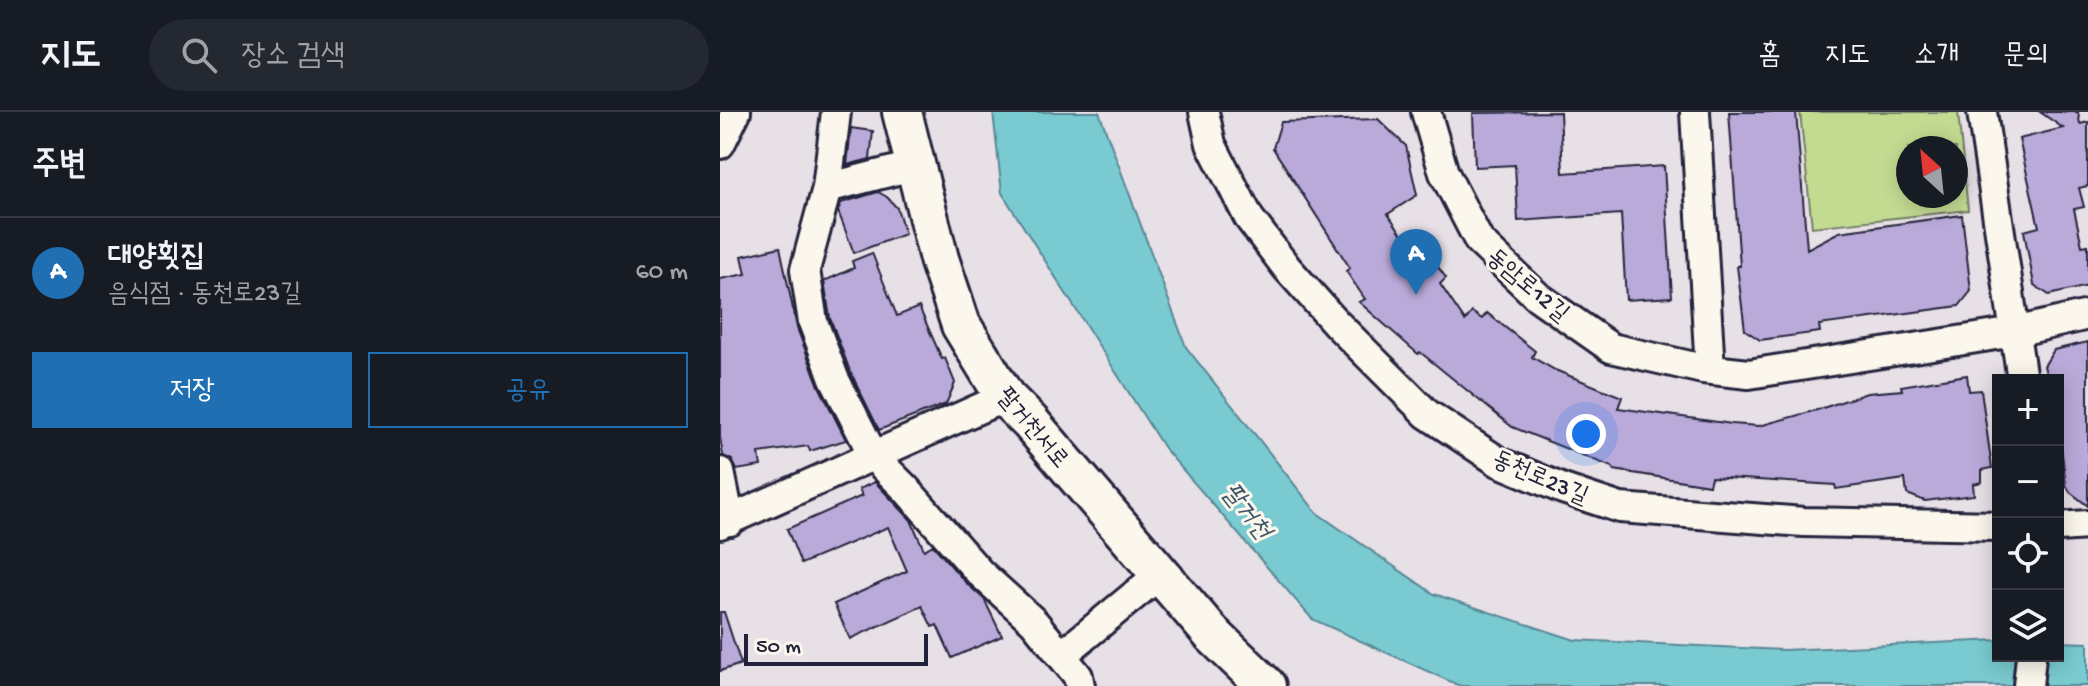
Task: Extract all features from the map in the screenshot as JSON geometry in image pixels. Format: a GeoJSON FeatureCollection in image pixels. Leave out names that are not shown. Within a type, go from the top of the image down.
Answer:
{"type":"FeatureCollection","features":[{"type":"Feature","properties":{"kind":"main road","name":"팔거천서로"},"geometry":{"type":"LineString","coordinates":[[902,112],[939,259],[961,325],[1005,397],[1211,633],[1266,686]]}},
{"type":"Feature","properties":{"kind":"street"},"geometry":{"type":"LineString","coordinates":[[720,144],[736,112]]}},
{"type":"Feature","properties":{"kind":"street"},"geometry":{"type":"LineString","coordinates":[[836,112],[827,188],[805,270],[813,322],[834,378],[874,457],[979,572],[1034,622],[1078,676],[1080,686]]}},
{"type":"Feature","properties":{"kind":"street","name":"동천로23길"},"geometry":{"type":"LineString","coordinates":[[1204,112],[1211,144],[1249,218],[1287,268],[1336,323],[1427,414],[1499,462],[1563,489],[1620,508],[1804,522],[1992,526]]}},
{"type":"Feature","properties":{"kind":"street","name":"동암로12길"},"geometry":{"type":"LineString","coordinates":[[1426,112],[1444,173],[1479,241],[1537,296],[1611,348],[1710,370],[1749,374],[2015,332],[2088,315]]}},
{"type":"Feature","properties":{"kind":"street"},"geometry":{"type":"LineString","coordinates":[[1695,112],[1710,370]]}},
{"type":"Feature","properties":{"kind":"street"},"geometry":{"type":"LineString","coordinates":[[1982,112],[2021,374]]}},
{"type":"Feature","properties":{"kind":"street"},"geometry":{"type":"LineString","coordinates":[[827,188],[916,165]]}},
{"type":"Feature","properties":{"kind":"street"},"geometry":{"type":"LineString","coordinates":[[720,472],[725,523],[1005,397]]}},
{"type":"Feature","properties":{"kind":"street"},"geometry":{"type":"LineString","coordinates":[[2064,527],[2088,525]]}},
{"type":"Feature","properties":{"kind":"street"},"geometry":{"type":"LineString","coordinates":[[1062,655],[1160,574]]}},
{"type":"Feature","properties":{"kind":"street"},"geometry":{"type":"LineString","coordinates":[[2028,686],[2030,662]]}},
{"type":"Feature","properties":{"kind":"green space"},"geometry":{"type":"Polygon","coordinates":[[[1800,112],[1958,112],[1960,136],[1896,136],[1896,208],[1968,210],[1812,227],[1800,112]]]}},
{"type":"Feature","properties":{"kind":"water","name":"팔거천"},"geometry":{"type":"Polygon","coordinates":[[[993,112],[1099,112],[1186,347],[1317,513],[1434,594],[1575,640],[1783,650],[1992,640],[1992,662],[2064,662],[2064,642],[2088,643],[2088,686],[1460,686],[1312,619],[1164,448],[1002,193],[993,112]]]}},
{"type":"Feature","properties":{"kind":"building"},"geometry":{"type":"Polygon","coordinates":[[[1560,112],[1563,173],[1664,166],[1672,297],[1626,300],[1621,214],[1518,221],[1515,165],[1475,167],[1473,113],[1560,112]]]}},
{"type":"Feature","properties":{"kind":"building"},"geometry":{"type":"Polygon","coordinates":[[[1729,112],[1796,112],[1807,249],[1839,232],[1962,215],[1971,291],[1959,306],[1819,325],[1820,332],[1760,340],[1745,330],[1737,266],[1740,266],[1729,112]]]}},
{"type":"Feature","properties":{"kind":"building"},"geometry":{"type":"Polygon","coordinates":[[[2040,112],[2078,112],[2080,124],[2088,122],[2088,186],[2079,188],[2084,207],[2074,209],[2082,246],[2088,245],[2088,286],[2049,295],[2034,285],[2024,231],[2039,227],[2019,139],[2063,128],[2040,112]]]}},
{"type":"Feature","properties":{"kind":"building"},"geometry":{"type":"Polygon","coordinates":[[[1378,119],[1406,146],[1417,195],[1388,214],[1413,250],[1423,246],[1446,278],[1440,284],[1465,321],[1472,312],[1482,319],[1487,313],[1535,351],[1532,357],[1555,370],[1622,397],[1618,408],[1759,426],[1867,393],[1902,390],[1901,386],[1967,375],[1969,391],[1981,390],[1992,468],[1982,470],[1982,482],[1973,484],[1974,495],[1925,501],[1907,494],[1905,479],[1836,489],[1835,485],[1711,477],[1709,485],[1614,470],[1512,427],[1420,352],[1418,354],[1359,302],[1365,299],[1346,271],[1350,268],[1273,148],[1281,122],[1378,119]]]}},
{"type":"Feature","properties":{"kind":"building"},"geometry":{"type":"Polygon","coordinates":[[[851,128],[873,131],[870,159],[847,165],[851,128]]]}},
{"type":"Feature","properties":{"kind":"building"},"geometry":{"type":"Polygon","coordinates":[[[878,192],[897,208],[905,234],[854,253],[838,211],[841,203],[878,192]]]}},
{"type":"Feature","properties":{"kind":"building"},"geometry":{"type":"Polygon","coordinates":[[[780,247],[797,328],[819,386],[846,440],[810,451],[808,446],[759,453],[761,466],[737,470],[732,460],[723,456],[720,437],[720,279],[746,274],[742,256],[780,247]]]}},
{"type":"Feature","properties":{"kind":"building"},"geometry":{"type":"Polygon","coordinates":[[[872,253],[897,316],[919,307],[955,383],[946,404],[879,430],[850,371],[830,318],[824,281],[854,268],[852,261],[872,253]]]}},
{"type":"Feature","properties":{"kind":"building"},"geometry":{"type":"Polygon","coordinates":[[[2088,342],[2088,506],[2066,485],[2064,374],[2046,374],[2044,366],[2054,350],[2088,342]]]}},
{"type":"Feature","properties":{"kind":"building"},"geometry":{"type":"Polygon","coordinates":[[[875,482],[911,520],[924,550],[933,545],[984,599],[1002,636],[952,658],[937,625],[932,627],[922,606],[850,639],[834,604],[907,571],[888,527],[801,564],[787,529],[862,496],[859,489],[875,482]]]}},
{"type":"Feature","properties":{"kind":"building"},"geometry":{"type":"Polygon","coordinates":[[[720,612],[724,612],[741,664],[720,671],[720,612]]]}},
{"type":"Feature","properties":{"kind":"place","name":"대양횟집"},"geometry":{"type":"Point","coordinates":[1416,295]}}]}
